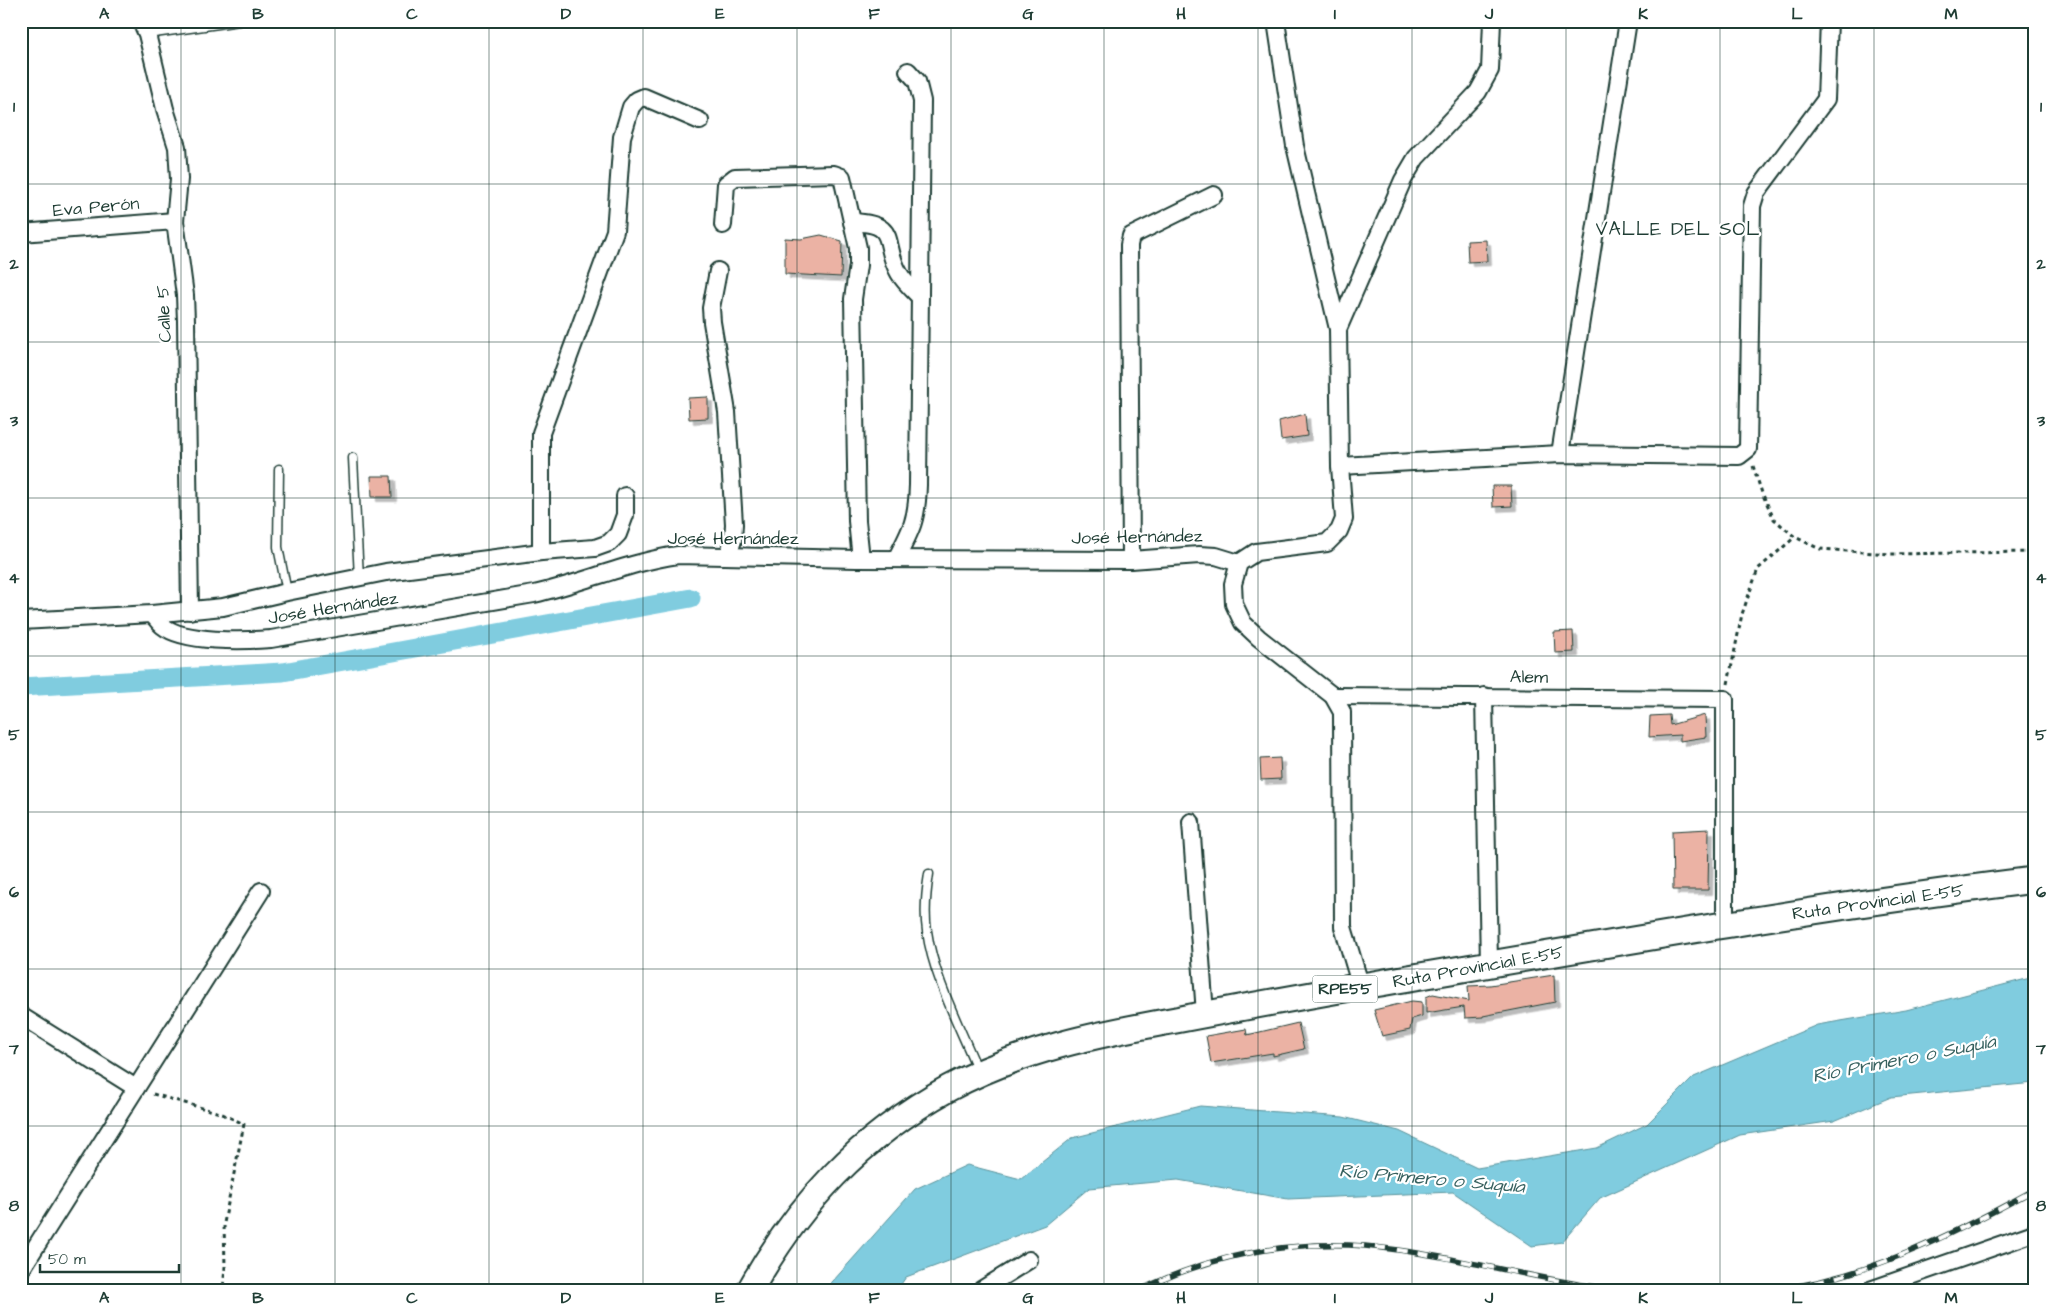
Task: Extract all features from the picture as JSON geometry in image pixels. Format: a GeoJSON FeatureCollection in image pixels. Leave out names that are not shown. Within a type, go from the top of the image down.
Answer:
{"type":"FeatureCollection","features":[{"type":"Feature","properties":{"kind":"main road","name":"Ruta Provincial E-55"},"geometry":{"type":"LineString","coordinates":[[750,1290],[783,1235],[803,1208],[848,1160],[899,1119],[927,1101],[979,1073],[1031,1053],[1076,1040],[1205,1014],[1361,986],[1818,910],[2034,880]]}},
{"type":"Feature","properties":{"kind":"street"},"geometry":{"type":"LineString","coordinates":[[1276,21],[1295,146],[1338,329],[1340,466],[1344,519],[1339,531],[1327,543],[1256,552],[1240,563],[1233,584],[1234,604],[1243,623],[1259,638],[1333,696],[1342,712],[1343,927],[1361,986]]}},
{"type":"Feature","properties":{"kind":"street"},"geometry":{"type":"LineString","coordinates":[[1338,329],[1416,158],[1478,92],[1490,70],[1492,21]]}},
{"type":"Feature","properties":{"kind":"street"},"geometry":{"type":"LineString","coordinates":[[1560,454],[1628,21]]}},
{"type":"Feature","properties":{"kind":"street"},"geometry":{"type":"LineString","coordinates":[[1340,466],[1560,454],[1739,456],[1748,449],[1752,206],[1756,193],[1826,99],[1829,21]]}},
{"type":"Feature","properties":{"kind":"street","name":"Calle 5"},"geometry":{"type":"LineString","coordinates":[[144,28],[165,109],[178,147],[180,164],[175,221],[185,295],[190,611]]}},
{"type":"Feature","properties":{"kind":"street"},"geometry":{"type":"LineString","coordinates":[[896,559],[913,527],[917,508],[922,101],[917,81],[908,71]]}},
{"type":"Feature","properties":{"kind":"street"},"geometry":{"type":"LineString","coordinates":[[541,552],[541,433],[616,231],[620,154],[625,124],[631,107],[636,100],[644,97],[700,120]]}},
{"type":"Feature","properties":{"kind":"street"},"geometry":{"type":"LineString","coordinates":[[722,225],[726,184],[735,177],[834,174],[842,177],[858,248],[858,265],[853,299],[857,521],[861,559]]}},
{"type":"Feature","properties":{"kind":"street"},"geometry":{"type":"LineString","coordinates":[[1131,560],[1129,245],[1131,236],[1214,195]]}},
{"type":"Feature","properties":{"kind":"street","name":"Eva Perón"},"geometry":{"type":"LineString","coordinates":[[21,233],[175,221]]}},
{"type":"Feature","properties":{"kind":"street"},"geometry":{"type":"LineString","coordinates":[[852,222],[871,223],[879,226],[886,236],[898,273],[920,297]]}},
{"type":"Feature","properties":{"kind":"street"},"geometry":{"type":"LineString","coordinates":[[718,271],[711,308],[727,412],[734,524],[733,540],[728,556]]}},
{"type":"Feature","properties":{"kind":"street","name":"José Hernández"},"geometry":{"type":"LineString","coordinates":[[21,621],[152,614],[224,607],[386,572],[541,552],[595,548],[609,543],[623,526],[626,515],[626,496]]}},
{"type":"Feature","properties":{"kind":"street","name":"José Hernández"},"geometry":{"type":"LineString","coordinates":[[152,614],[164,627],[178,633],[210,639],[240,641],[271,639],[534,594],[654,558],[678,555],[861,559],[1131,560],[1199,555],[1216,556],[1240,563]]}},
{"type":"Feature","properties":{"kind":"street","name":"Alem"},"geometry":{"type":"LineString","coordinates":[[1333,696],[1725,699]]}},
{"type":"Feature","properties":{"kind":"street"},"geometry":{"type":"LineString","coordinates":[[1484,696],[1489,964]]}},
{"type":"Feature","properties":{"kind":"street"},"geometry":{"type":"LineString","coordinates":[[1725,699],[1725,926]]}},
{"type":"Feature","properties":{"kind":"street"},"geometry":{"type":"LineString","coordinates":[[1191,822],[1205,1014]]}},
{"type":"Feature","properties":{"kind":"street"},"geometry":{"type":"LineString","coordinates":[[21,1270],[261,891]]}},
{"type":"Feature","properties":{"kind":"street"},"geometry":{"type":"LineString","coordinates":[[21,1016],[136,1088]]}},
{"type":"Feature","properties":{"kind":"street"},"geometry":{"type":"LineString","coordinates":[[1870,1290],[2034,1233]]}},
{"type":"Feature","properties":{"kind":"street"},"geometry":{"type":"LineString","coordinates":[[982,1290],[1029,1260]]}},
{"type":"Feature","properties":{"kind":"lane"},"geometry":{"type":"LineString","coordinates":[[144,28],[240,21]]}},
{"type":"Feature","properties":{"kind":"lane"},"geometry":{"type":"LineString","coordinates":[[353,458],[359,578]]}},
{"type":"Feature","properties":{"kind":"lane"},"geometry":{"type":"LineString","coordinates":[[279,469],[278,547],[287,592]]}},
{"type":"Feature","properties":{"kind":"lane"},"geometry":{"type":"LineString","coordinates":[[928,874],[925,903],[927,932],[936,969],[979,1073]]}},
{"type":"Feature","properties":{"kind":"path"},"geometry":{"type":"LineString","coordinates":[[1748,449],[1762,493],[1774,519],[1795,538],[1820,549],[1890,554],[2034,552]]}},
{"type":"Feature","properties":{"kind":"path"},"geometry":{"type":"LineString","coordinates":[[1725,699],[1742,614],[1758,569],[1795,538]]}},
{"type":"Feature","properties":{"kind":"path"},"geometry":{"type":"LineString","coordinates":[[136,1088],[220,1113],[244,1124],[224,1223],[225,1267],[223,1290]]}},
{"type":"Feature","properties":{"kind":"water","name":"Río Primero o Suquía"},"geometry":{"type":"Polygon","coordinates":[[[2034,977],[2034,1083],[1891,1097],[1834,1121],[1740,1135],[1600,1198],[1562,1242],[1532,1246],[1453,1192],[1288,1199],[1178,1180],[1089,1188],[1045,1225],[906,1277],[897,1290],[825,1290],[915,1189],[967,1165],[1021,1179],[1072,1138],[1200,1106],[1343,1117],[1399,1131],[1477,1168],[1597,1148],[1647,1124],[1694,1077],[1817,1025],[1906,1010],[2034,977]]]}},
{"type":"Feature","properties":{"kind":"building"},"geometry":{"type":"Polygon","coordinates":[[[821,235],[842,241],[841,277],[785,274],[785,238],[801,239],[821,235]]]}},
{"type":"Feature","properties":{"kind":"building"},"geometry":{"type":"Polygon","coordinates":[[[1486,240],[1487,261],[1468,262],[1467,241],[1486,240]]]}},
{"type":"Feature","properties":{"kind":"building"},"geometry":{"type":"Polygon","coordinates":[[[708,397],[708,418],[689,419],[688,398],[708,397]]]}},
{"type":"Feature","properties":{"kind":"building"},"geometry":{"type":"Polygon","coordinates":[[[1305,414],[1307,436],[1281,440],[1279,421],[1305,414]]]}},
{"type":"Feature","properties":{"kind":"building"},"geometry":{"type":"Polygon","coordinates":[[[371,476],[391,476],[392,497],[372,497],[371,476]]]}},
{"type":"Feature","properties":{"kind":"building"},"geometry":{"type":"Polygon","coordinates":[[[1492,486],[1511,486],[1512,506],[1493,507],[1492,486]]]}},
{"type":"Feature","properties":{"kind":"building"},"geometry":{"type":"Polygon","coordinates":[[[1573,631],[1574,652],[1555,653],[1554,632],[1573,631]]]}},
{"type":"Feature","properties":{"kind":"building"},"geometry":{"type":"Polygon","coordinates":[[[1669,715],[1670,725],[1705,715],[1706,737],[1680,741],[1680,735],[1649,737],[1650,716],[1669,715]]]}},
{"type":"Feature","properties":{"kind":"building"},"geometry":{"type":"Polygon","coordinates":[[[1280,758],[1281,779],[1261,780],[1260,759],[1280,758]]]}},
{"type":"Feature","properties":{"kind":"building"},"geometry":{"type":"Polygon","coordinates":[[[1709,829],[1708,890],[1673,890],[1672,831],[1709,829]]]}},
{"type":"Feature","properties":{"kind":"building"},"geometry":{"type":"Polygon","coordinates":[[[1554,975],[1555,1002],[1483,1017],[1465,1018],[1464,1007],[1426,1013],[1426,997],[1433,994],[1469,1001],[1468,986],[1490,985],[1554,975]]]}},
{"type":"Feature","properties":{"kind":"building"},"geometry":{"type":"Polygon","coordinates":[[[1412,1001],[1422,1002],[1422,1016],[1412,1019],[1410,1030],[1382,1036],[1374,1010],[1412,1001]]]}},
{"type":"Feature","properties":{"kind":"building"},"geometry":{"type":"Polygon","coordinates":[[[1298,1023],[1304,1049],[1273,1056],[1273,1053],[1211,1063],[1206,1036],[1246,1029],[1247,1035],[1298,1023]]]}},
{"type":"Feature","properties":{"kind":"waterway"},"geometry":{"type":"LineString","coordinates":[[21,687],[283,672],[691,598]]}},
{"type":"Feature","properties":{"kind":"railway"},"geometry":{"type":"LineString","coordinates":[[1771,1290],[1840,1276],[1907,1253],[1939,1239],[2034,1190]]}},
{"type":"Feature","properties":{"kind":"railway"},"geometry":{"type":"LineString","coordinates":[[1140,1290],[1193,1268],[1249,1253],[1278,1248],[1336,1245],[1365,1246],[1428,1255],[1553,1280],[1616,1290]]}},
{"type":"Feature","properties":{"kind":"district","name":"VALLE DEL SOL"},"geometry":{"type":"Point","coordinates":[1678,229]}}]}
